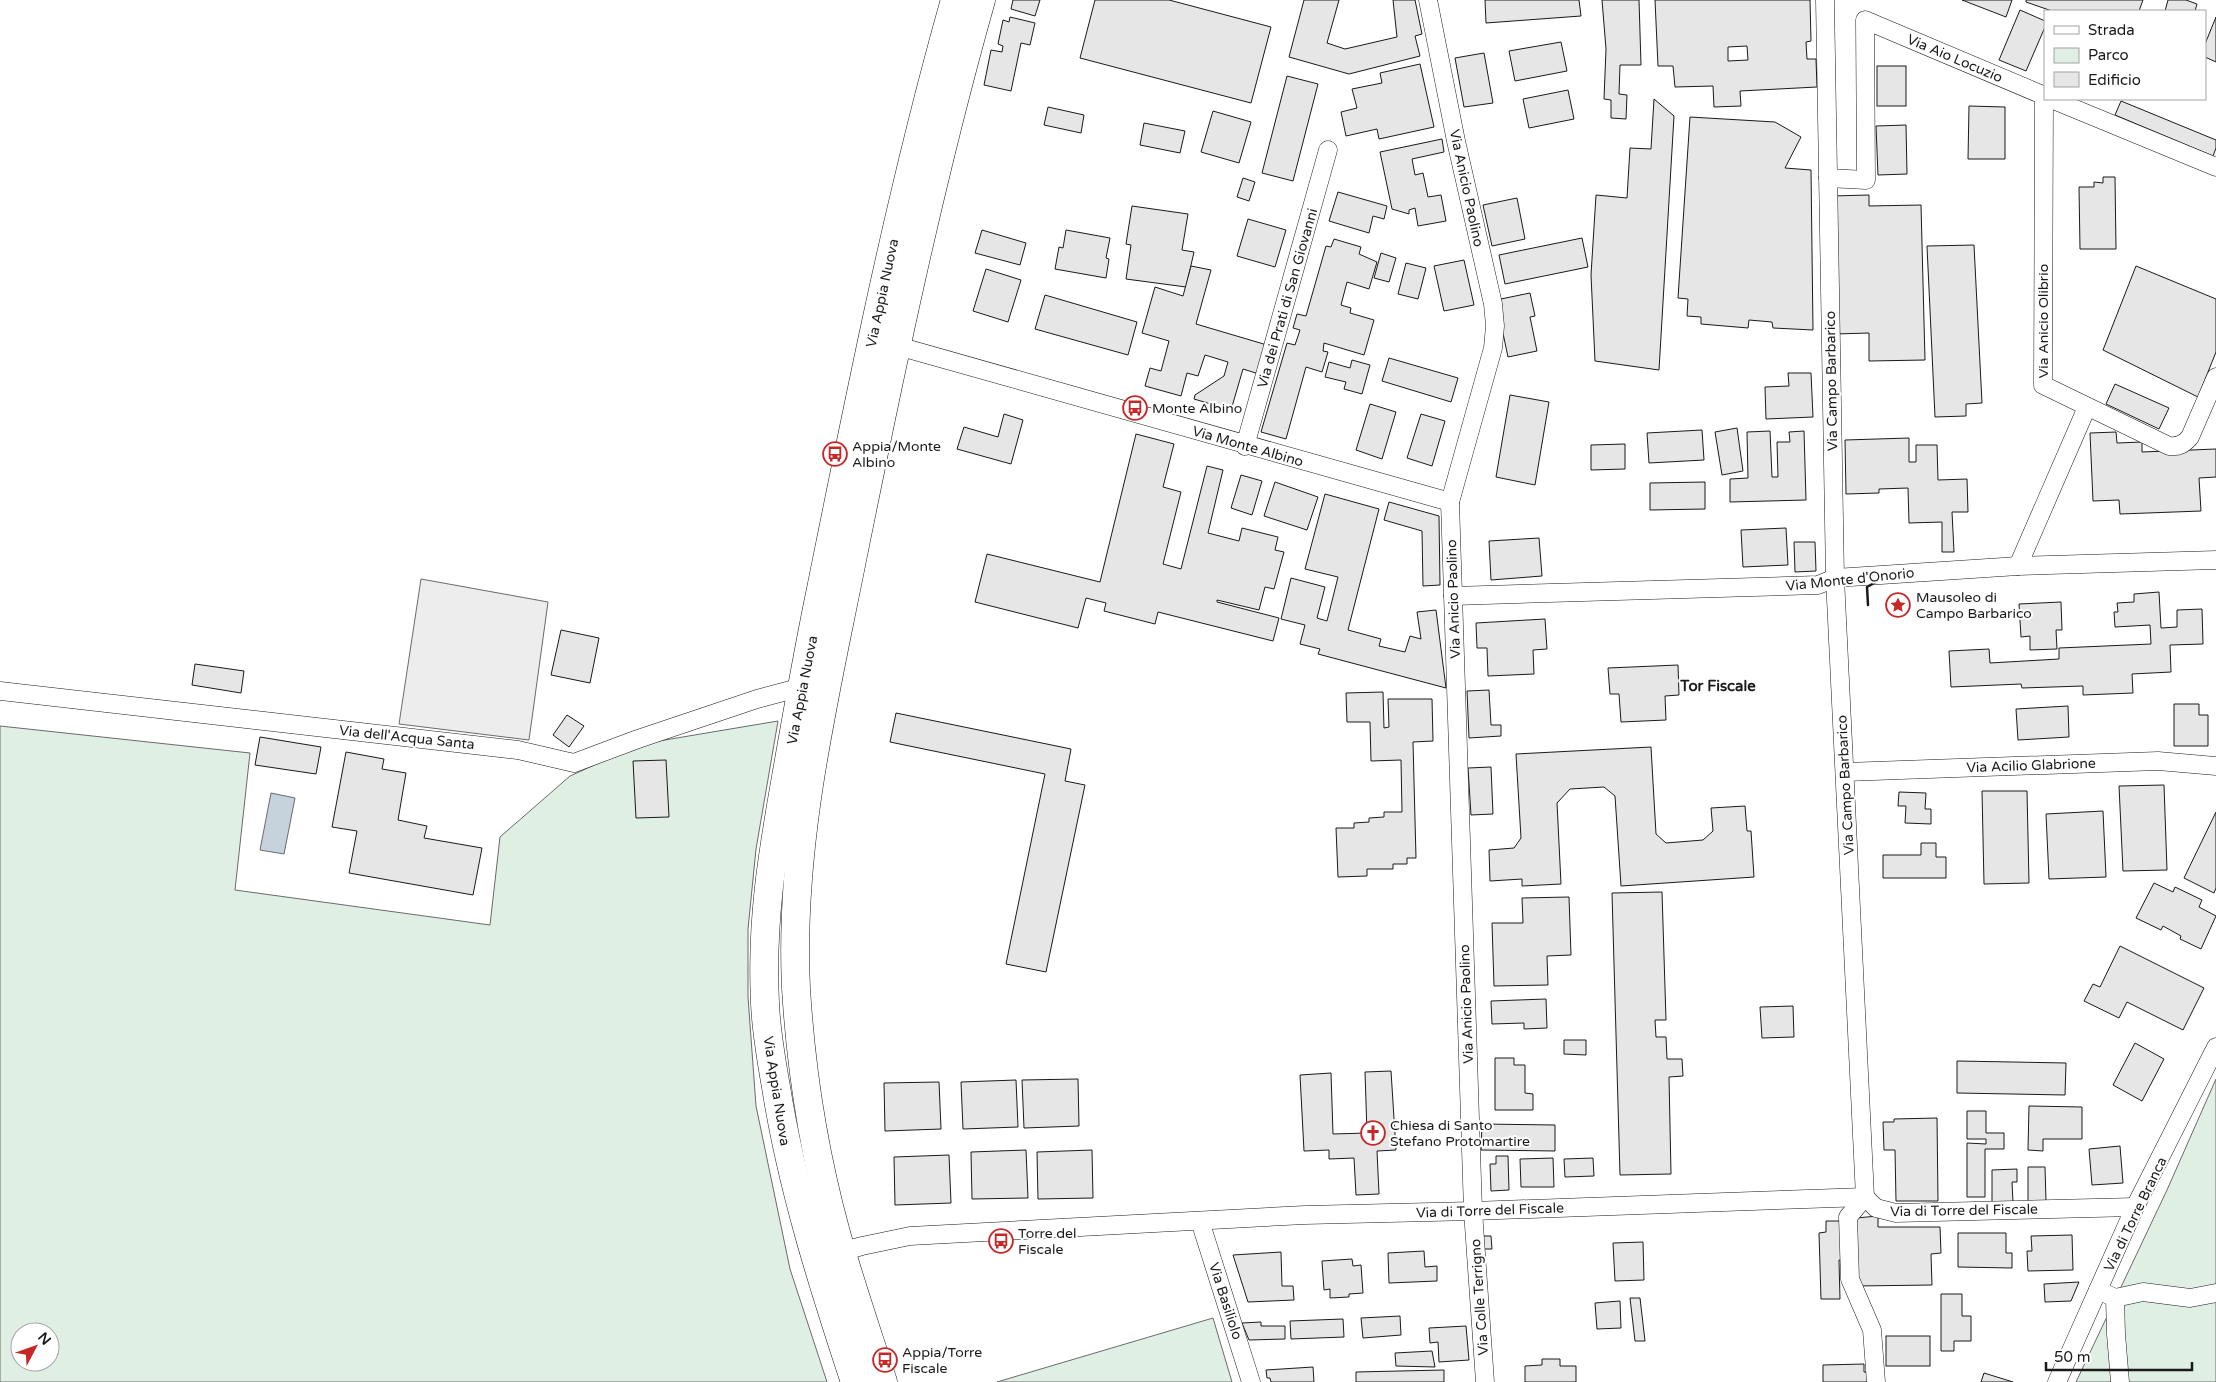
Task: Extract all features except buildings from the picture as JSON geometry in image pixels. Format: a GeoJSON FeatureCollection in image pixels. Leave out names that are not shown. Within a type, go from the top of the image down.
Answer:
{"type":"FeatureCollection","features":[{"type":"Feature","properties":{"kind":"main road","name":"Via Appia Nuova"},"geometry":{"type":"LineString","coordinates":[[883,1382],[842,1252],[818,1158],[804,1073],[796,968],[797,884],[808,788],[837,631],[917,141],[955,0]]}},
{"type":"Feature","properties":{"kind":"main road","name":"Via Appia Nuova"},"geometry":{"type":"LineString","coordinates":[[855,1382],[816,1259],[788,1156],[778,1105],[767,1028],[764,918],[772,854],[843,472],[885,342],[981,0]]}},
{"type":"Feature","properties":{"kind":"street","name":"Via Anicio Paolino"},"geometry":{"type":"LineString","coordinates":[[1428,0],[1456,141],[1493,304],[1495,326],[1493,348],[1450,502],[1473,1211]]}},
{"type":"Feature","properties":{"kind":"street"},"geometry":{"type":"LineString","coordinates":[[1825,0],[1828,178]]}},
{"type":"Feature","properties":{"kind":"street","name":"Via Aio Locuzio"},"geometry":{"type":"LineString","coordinates":[[1828,178],[1866,180],[1865,20],[2044,96]]}},
{"type":"Feature","properties":{"kind":"street","name":"Via Anicio Olibrio"},"geometry":{"type":"LineString","coordinates":[[2044,96],[2043,385],[2087,407]]}},
{"type":"Feature","properties":{"kind":"street"},"geometry":{"type":"LineString","coordinates":[[2053,100],[2216,167]]}},
{"type":"Feature","properties":{"kind":"street","name":"Via dei Prati di San Giovanni"},"geometry":{"type":"LineString","coordinates":[[1245,446],[1328,150]]}},
{"type":"Feature","properties":{"kind":"street","name":"Via Campo Barbarico"},"geometry":{"type":"LineString","coordinates":[[1828,178],[1835,578],[1866,1198]]}},
{"type":"Feature","properties":{"kind":"street","name":"Via Monte Albino"},"geometry":{"type":"LineString","coordinates":[[885,342],[1245,446],[1450,502]]}},
{"type":"Feature","properties":{"kind":"street"},"geometry":{"type":"LineString","coordinates":[[2018,566],[2087,407],[2169,446],[2176,446],[2183,444],[2190,437],[2216,376]]}},
{"type":"Feature","properties":{"kind":"street","name":"Via Monte d'Onorio"},"geometry":{"type":"LineString","coordinates":[[1453,596],[1818,585],[1835,578],[2018,566],[2216,560]]}},
{"type":"Feature","properties":{"kind":"street","name":"Via dell'Acqua Santa"},"geometry":{"type":"LineString","coordinates":[[0,691],[456,742],[518,750],[574,763],[730,708],[802,687]]}},
{"type":"Feature","properties":{"kind":"street","name":"Via Acilio Glabrione"},"geometry":{"type":"LineString","coordinates":[[1845,772],[2158,761],[2216,766]]}},
{"type":"Feature","properties":{"kind":"street","name":"Via di Torre Branca"},"geometry":{"type":"LineString","coordinates":[[2057,1382],[2135,1207],[2216,1047]]}},
{"type":"Feature","properties":{"kind":"street"},"geometry":{"type":"LineString","coordinates":[[1866,1198],[1848,1217],[1850,1279],[1872,1330],[1876,1382]]}},
{"type":"Feature","properties":{"kind":"street","name":"Via di Torre del Fiscale"},"geometry":{"type":"LineString","coordinates":[[816,1259],[862,1246],[910,1236],[1305,1215],[1866,1198],[1876,1208],[1896,1214],[2135,1207]]}},
{"type":"Feature","properties":{"kind":"street","name":"Via Colle Terrigno"},"geometry":{"type":"LineString","coordinates":[[1473,1211],[1484,1382]]}},
{"type":"Feature","properties":{"kind":"street","name":"Via Basiliolo"},"geometry":{"type":"LineString","coordinates":[[1200,1221],[1251,1382]]}},
{"type":"Feature","properties":{"kind":"street"},"geometry":{"type":"LineString","coordinates":[[2098,1290],[2116,1298],[2143,1292],[2190,1298],[2216,1293]]}},
{"type":"Feature","properties":{"kind":"street"},"geometry":{"type":"LineString","coordinates":[[2116,1298],[2116,1334],[2120,1382]]}},
{"type":"Feature","properties":{"kind":"green space"},"geometry":{"type":"Polygon","coordinates":[[[778,721],[756,849],[748,929],[748,997],[756,1106],[790,1269],[827,1382],[0,1382],[0,726],[250,753],[235,890],[490,925],[500,837],[570,776],[641,744],[778,721]]]}},
{"type":"Feature","properties":{"kind":"green space"},"geometry":{"type":"Polygon","coordinates":[[[2216,1079],[2216,1382],[2076,1382],[2167,1190],[2216,1079]]]}},
{"type":"Feature","properties":{"kind":"green space"},"geometry":{"type":"Polygon","coordinates":[[[1213,1318],[1232,1382],[997,1382],[1213,1318]]]}},
{"type":"Feature","properties":{"kind":"shaded area"},"geometry":{"type":"Polygon","coordinates":[[[421,579],[548,602],[529,740],[399,724],[421,579]]]}},
{"type":"Feature","properties":{"kind":"shaded area"},"geometry":{"type":"Polygon","coordinates":[[[271,793],[295,798],[284,854],[260,850],[271,793]]]}},
{"type":"Feature","properties":{"kind":"wall"},"geometry":{"type":"LineString","coordinates":[[1868,605],[1867,587],[1876,582]]}},
{"type":"Feature","properties":{"kind":"place","name":"Monte Albino"},"geometry":{"type":"Point","coordinates":[1135,408]}},
{"type":"Feature","properties":{"kind":"place","name":"Appia/Monte Albino"},"geometry":{"type":"Point","coordinates":[835,454]}},
{"type":"Feature","properties":{"kind":"place","name":"Mausoleo di Campo Barbarico"},"geometry":{"type":"Point","coordinates":[1898,605]}},
{"type":"Feature","properties":{"kind":"place","name":"Chiesa di Santo Stefano Protomartire"},"geometry":{"type":"Point","coordinates":[1373,1133]}},
{"type":"Feature","properties":{"kind":"place","name":"Torre del Fiscale"},"geometry":{"type":"Point","coordinates":[1001,1241]}},
{"type":"Feature","properties":{"kind":"place","name":"Appia/Torre Fiscale"},"geometry":{"type":"Point","coordinates":[885,1360]}},
{"type":"Feature","properties":{"kind":"district","name":"Tor Fiscale"},"geometry":{"type":"Point","coordinates":[1718,686]}}]}
